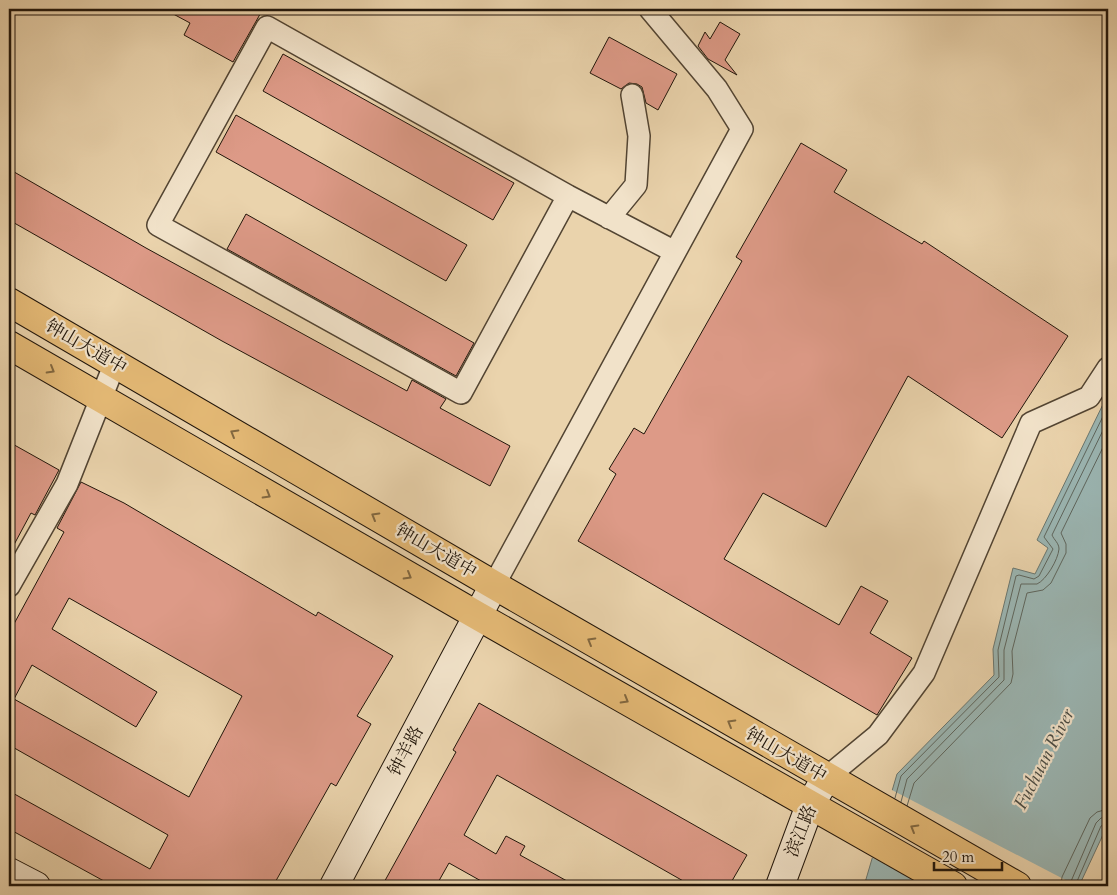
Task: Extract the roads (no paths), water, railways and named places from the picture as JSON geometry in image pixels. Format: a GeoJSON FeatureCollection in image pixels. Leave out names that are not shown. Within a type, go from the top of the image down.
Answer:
{"type":"FeatureCollection","features":[{"type":"Feature","properties":{"kind":"highway","name":"钟山大道中"},"geometry":{"type":"LineString","coordinates":[[9,302],[494,586],[864,800],[1017,886]]}},
{"type":"Feature","properties":{"kind":"highway","name":"钟山大道中"},"geometry":{"type":"LineString","coordinates":[[9,345],[478,616],[953,886]]}},
{"type":"Feature","properties":{"kind":"street"},"geometry":{"type":"LineString","coordinates":[[494,586],[742,129],[717,90],[650,9]]}},
{"type":"Feature","properties":{"kind":"street"},"geometry":{"type":"LineString","coordinates":[[568,196],[461,393],[158,225],[266,27],[568,196],[675,252]]}},
{"type":"Feature","properties":{"kind":"street"},"geometry":{"type":"LineString","coordinates":[[609,218],[636,185],[639,136],[632,96]]}},
{"type":"Feature","properties":{"kind":"street"},"geometry":{"type":"LineString","coordinates":[[9,586],[67,484],[115,364]]}},
{"type":"Feature","properties":{"kind":"street"},"geometry":{"type":"LineString","coordinates":[[826,778],[878,735],[924,673],[1030,423],[1089,396],[1108,368]]}},
{"type":"Feature","properties":{"kind":"street","name":"钟羊路"},"geometry":{"type":"LineString","coordinates":[[334,886],[494,586]]}},
{"type":"Feature","properties":{"kind":"street","name":"滨江路"},"geometry":{"type":"LineString","coordinates":[[780,886],[810,805],[826,778]]}},
{"type":"Feature","properties":{"kind":"street"},"geometry":{"type":"LineString","coordinates":[[9,872],[36,886]]}},
{"type":"Feature","properties":{"kind":"water","name":"Fuchuan River"},"geometry":{"type":"Polygon","coordinates":[[[1108,394],[1108,824],[1079,886],[864,886],[897,774],[994,675],[993,649],[1013,568],[1035,574],[1048,548],[1037,540],[1108,394]]]}}]}
